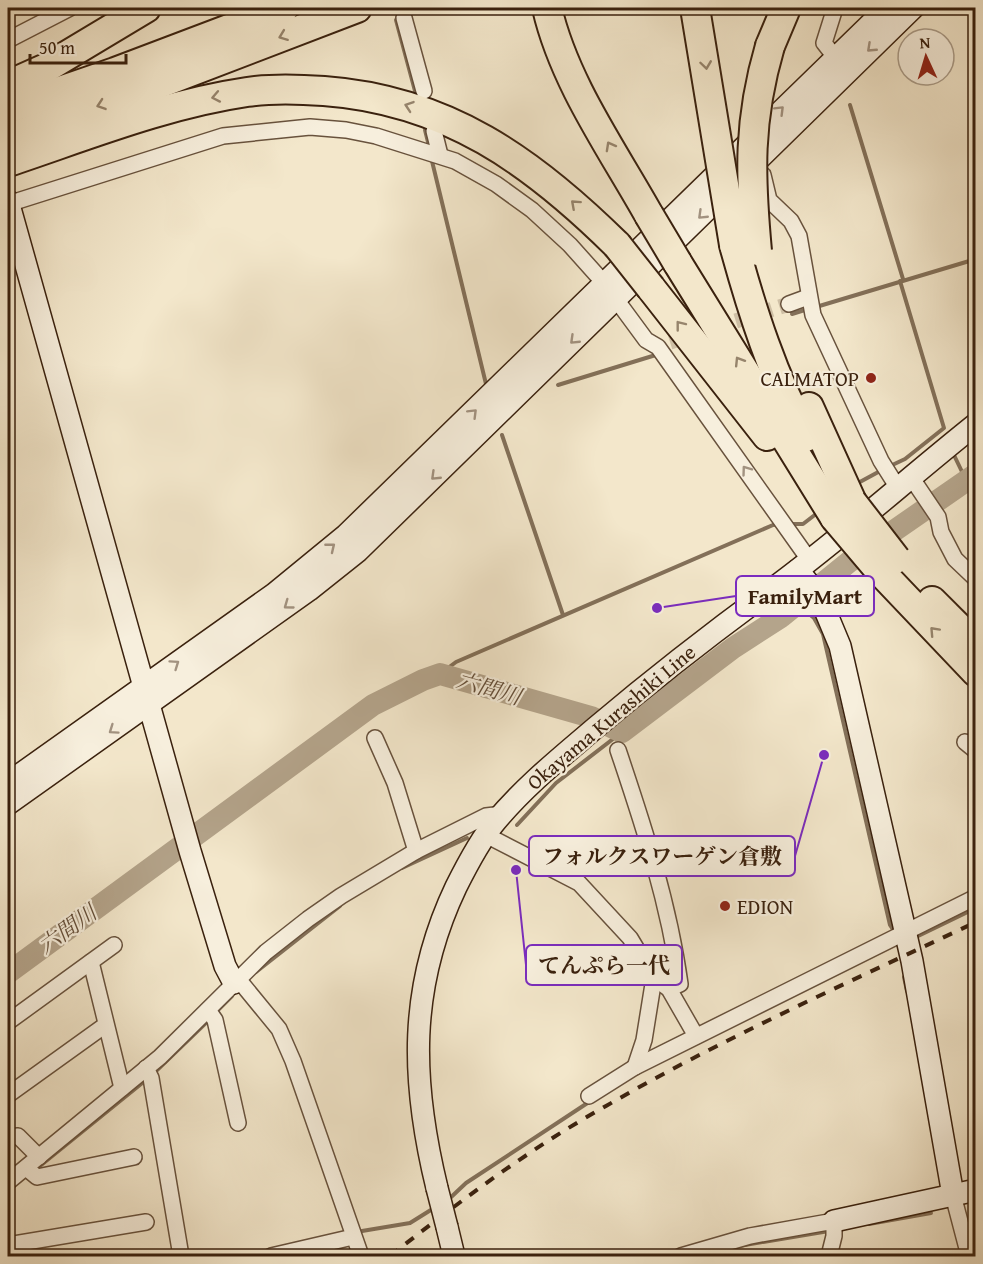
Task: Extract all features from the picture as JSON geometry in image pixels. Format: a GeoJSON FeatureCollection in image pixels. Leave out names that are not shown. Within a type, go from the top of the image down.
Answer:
{"type":"FeatureCollection","features":[{"type":"Feature","properties":{"kind":"highway"},"geometry":{"type":"LineString","coordinates":[[8,85],[46,68],[146,8]]}},
{"type":"Feature","properties":{"kind":"highway"},"geometry":{"type":"LineString","coordinates":[[8,110],[284,8]]}},
{"type":"Feature","properties":{"kind":"highway"},"geometry":{"type":"LineString","coordinates":[[8,138],[122,98],[357,8]]}},
{"type":"Feature","properties":{"kind":"highway"},"geometry":{"type":"LineString","coordinates":[[547,8],[560,50],[577,86],[677,262],[844,510],[975,672]]}},
{"type":"Feature","properties":{"kind":"highway"},"geometry":{"type":"LineString","coordinates":[[695,8],[746,248],[762,338],[793,414],[828,476],[844,510]]}},
{"type":"Feature","properties":{"kind":"highway"},"geometry":{"type":"LineString","coordinates":[[746,248],[753,132],[761,78],[770,46],[786,8]]}},
{"type":"Feature","properties":{"kind":"highway"},"geometry":{"type":"LineString","coordinates":[[8,162],[199,101],[249,91],[293,89],[343,93],[394,101],[447,119],[493,143],[535,171],[577,205],[617,245],[812,493],[844,510]]}},
{"type":"Feature","properties":{"kind":"highway"},"geometry":{"type":"LineString","coordinates":[[887,564],[975,645]]}},
{"type":"Feature","properties":{"kind":"street"},"geometry":{"type":"LineString","coordinates":[[8,40],[70,8]]}},
{"type":"Feature","properties":{"kind":"street"},"geometry":{"type":"LineString","coordinates":[[835,8],[824,43],[840,64]]}},
{"type":"Feature","properties":{"kind":"street"},"geometry":{"type":"LineString","coordinates":[[610,291],[762,157],[887,8]]}},
{"type":"Feature","properties":{"kind":"street"},"geometry":{"type":"LineString","coordinates":[[8,783],[309,590],[358,550],[610,291],[840,64],[913,8]]}},
{"type":"Feature","properties":{"kind":"street"},"geometry":{"type":"LineString","coordinates":[[404,18],[424,92]]}},
{"type":"Feature","properties":{"kind":"street"},"geometry":{"type":"LineString","coordinates":[[362,1257],[288,1051],[269,1015],[225,966],[190,851],[8,203],[200,142],[250,131],[310,127],[346,130],[434,153],[496,184],[532,210],[570,245],[610,291],[646,340],[662,348],[784,524],[820,598],[840,646],[903,937],[953,1195],[968,1228],[969,1257]]}},
{"type":"Feature","properties":{"kind":"street"},"geometry":{"type":"LineString","coordinates":[[434,131],[434,153]]}},
{"type":"Feature","properties":{"kind":"street"},"geometry":{"type":"LineString","coordinates":[[762,157],[769,200],[791,221],[799,236],[810,304],[894,475],[925,497],[938,517],[941,532],[956,559],[975,579]]}},
{"type":"Feature","properties":{"kind":"street"},"geometry":{"type":"LineString","coordinates":[[789,304],[810,304]]}},
{"type":"Feature","properties":{"kind":"street","name":"Okayama Kurashiki Line"},"geometry":{"type":"LineString","coordinates":[[454,1257],[437,1188],[418,1093],[418,1023],[430,951],[445,910],[466,867],[486,835],[502,814],[555,761],[698,644],[804,569],[894,475],[950,445],[975,424]]}},
{"type":"Feature","properties":{"kind":"street"},"geometry":{"type":"LineString","coordinates":[[8,804],[146,696]]}},
{"type":"Feature","properties":{"kind":"street"},"geometry":{"type":"LineString","coordinates":[[375,738],[395,783],[416,851]]}},
{"type":"Feature","properties":{"kind":"street"},"geometry":{"type":"LineString","coordinates":[[618,750],[652,855],[674,941],[680,984],[669,989]]}},
{"type":"Feature","properties":{"kind":"street"},"geometry":{"type":"LineString","coordinates":[[8,1182],[29,1171],[39,1157],[122,1088],[149,1073],[212,1015],[266,952],[316,913],[416,851],[486,816],[502,814]]}},
{"type":"Feature","properties":{"kind":"street"},"geometry":{"type":"LineString","coordinates":[[486,835],[579,883],[630,938],[654,978],[669,989],[696,1036]]}},
{"type":"Feature","properties":{"kind":"street"},"geometry":{"type":"LineString","coordinates":[[589,1096],[634,1067],[903,937],[975,897]]}},
{"type":"Feature","properties":{"kind":"street"},"geometry":{"type":"LineString","coordinates":[[8,1022],[114,945]]}},
{"type":"Feature","properties":{"kind":"street"},"geometry":{"type":"LineString","coordinates":[[91,962],[104,1026],[122,1088]]}},
{"type":"Feature","properties":{"kind":"street"},"geometry":{"type":"LineString","coordinates":[[634,1067],[644,1040],[654,978]]}},
{"type":"Feature","properties":{"kind":"street"},"geometry":{"type":"LineString","coordinates":[[212,1015],[238,1123]]}},
{"type":"Feature","properties":{"kind":"street"},"geometry":{"type":"LineString","coordinates":[[8,1095],[104,1026]]}},
{"type":"Feature","properties":{"kind":"street"},"geometry":{"type":"LineString","coordinates":[[149,1073],[181,1257]]}},
{"type":"Feature","properties":{"kind":"street"},"geometry":{"type":"LineString","coordinates":[[8,1137],[18,1136],[39,1157]]}},
{"type":"Feature","properties":{"kind":"street"},"geometry":{"type":"LineString","coordinates":[[29,1171],[36,1177],[134,1156]]}},
{"type":"Feature","properties":{"kind":"street"},"geometry":{"type":"LineString","coordinates":[[681,1257],[750,1236],[834,1228],[975,1191]]}},
{"type":"Feature","properties":{"kind":"street"},"geometry":{"type":"LineString","coordinates":[[8,1245],[146,1222]]}},
{"type":"Feature","properties":{"kind":"street"},"geometry":{"type":"LineString","coordinates":[[829,1257],[834,1228]]}},
{"type":"Feature","properties":{"kind":"street"},"geometry":{"type":"LineString","coordinates":[[271,1257],[352,1234]]}},
{"type":"Feature","properties":{"kind":"waterway"},"geometry":{"type":"LineString","coordinates":[[396,20],[415,91]]}},
{"type":"Feature","properties":{"kind":"waterway"},"geometry":{"type":"LineString","coordinates":[[850,105],[903,279]]}},
{"type":"Feature","properties":{"kind":"waterway"},"geometry":{"type":"LineString","coordinates":[[425,130],[430,150]]}},
{"type":"Feature","properties":{"kind":"waterway"},"geometry":{"type":"LineString","coordinates":[[431,157],[486,384]]}},
{"type":"Feature","properties":{"kind":"waterway"},"geometry":{"type":"LineString","coordinates":[[816,307],[976,259]]}},
{"type":"Feature","properties":{"kind":"waterway"},"geometry":{"type":"LineString","coordinates":[[888,467],[905,459],[944,428],[900,281]]}},
{"type":"Feature","properties":{"kind":"waterway"},"geometry":{"type":"LineString","coordinates":[[792,314],[808,309]]}},
{"type":"Feature","properties":{"kind":"waterway"},"geometry":{"type":"LineString","coordinates":[[558,385],[659,354]]}},
{"type":"Feature","properties":{"kind":"waterway"},"geometry":{"type":"LineString","coordinates":[[502,435],[563,615]]}},
{"type":"Feature","properties":{"kind":"waterway"},"geometry":{"type":"LineString","coordinates":[[952,451],[966,480]]}},
{"type":"Feature","properties":{"kind":"waterway"},"geometry":{"type":"LineString","coordinates":[[858,483],[882,470]]}},
{"type":"Feature","properties":{"kind":"waterway","name":"六間川"},"geometry":{"type":"LineString","coordinates":[[8,973],[373,705],[440,674],[591,717],[622,732],[733,648],[781,617],[849,562],[976,474]]}},
{"type":"Feature","properties":{"kind":"waterway"},"geometry":{"type":"LineString","coordinates":[[790,524],[803,524],[816,514]]}},
{"type":"Feature","properties":{"kind":"waterway"},"geometry":{"type":"LineString","coordinates":[[440,674],[456,662],[773,525],[780,524]]}},
{"type":"Feature","properties":{"kind":"waterway"},"geometry":{"type":"LineString","coordinates":[[797,604],[814,618],[823,634],[890,925],[896,934]]}},
{"type":"Feature","properties":{"kind":"waterway"},"geometry":{"type":"LineString","coordinates":[[517,825],[556,783],[622,732]]}},
{"type":"Feature","properties":{"kind":"waterway"},"geometry":{"type":"LineString","coordinates":[[402,868],[467,838]]}},
{"type":"Feature","properties":{"kind":"waterway"},"geometry":{"type":"LineString","coordinates":[[256,972],[340,906]]}},
{"type":"Feature","properties":{"kind":"waterway"},"geometry":{"type":"LineString","coordinates":[[914,938],[976,908]]}},
{"type":"Feature","properties":{"kind":"waterway"},"geometry":{"type":"LineString","coordinates":[[904,977],[907,991]]}},
{"type":"Feature","properties":{"kind":"waterway"},"geometry":{"type":"LineString","coordinates":[[216,1012],[232,996]]}},
{"type":"Feature","properties":{"kind":"waterway"},"geometry":{"type":"LineString","coordinates":[[154,1073],[209,1020]]}},
{"type":"Feature","properties":{"kind":"waterway"},"geometry":{"type":"LineString","coordinates":[[35,1170],[146,1080]]}},
{"type":"Feature","properties":{"kind":"waterway"},"geometry":{"type":"LineString","coordinates":[[448,1200],[466,1183],[589,1102]]}},
{"type":"Feature","properties":{"kind":"waterway"},"geometry":{"type":"LineString","coordinates":[[356,1232],[410,1223],[434,1208]]}},
{"type":"Feature","properties":{"kind":"waterway"},"geometry":{"type":"LineString","coordinates":[[869,1224],[931,1213]]}},
{"type":"Feature","properties":{"kind":"waterway"},"geometry":{"type":"LineString","coordinates":[[739,1246],[829,1231]]}},
{"type":"Feature","properties":{"kind":"waterway"},"geometry":{"type":"LineString","coordinates":[[249,1256],[267,1252]]}},
{"type":"Feature","properties":{"kind":"tunnel"},"geometry":{"type":"LineString","coordinates":[[670,342],[789,304]]}},
{"type":"Feature","properties":{"kind":"railway"},"geometry":{"type":"LineString","coordinates":[[390,1256],[495,1177],[549,1140],[606,1106],[743,1033],[976,922]]}},
{"type":"Feature","properties":{"kind":"place","name":"CALMATOP"},"geometry":{"type":"Point","coordinates":[871,378]}},
{"type":"Feature","properties":{"kind":"place","name":"FamilyMart"},"geometry":{"type":"Point","coordinates":[657,608]}},
{"type":"Feature","properties":{"kind":"place","name":"フォルクスワーゲン倉敷"},"geometry":{"type":"Point","coordinates":[824,755]}},
{"type":"Feature","properties":{"kind":"place","name":"てんぷら一代"},"geometry":{"type":"Point","coordinates":[516,870]}},
{"type":"Feature","properties":{"kind":"place","name":"EDION"},"geometry":{"type":"Point","coordinates":[725,906]}}]}
